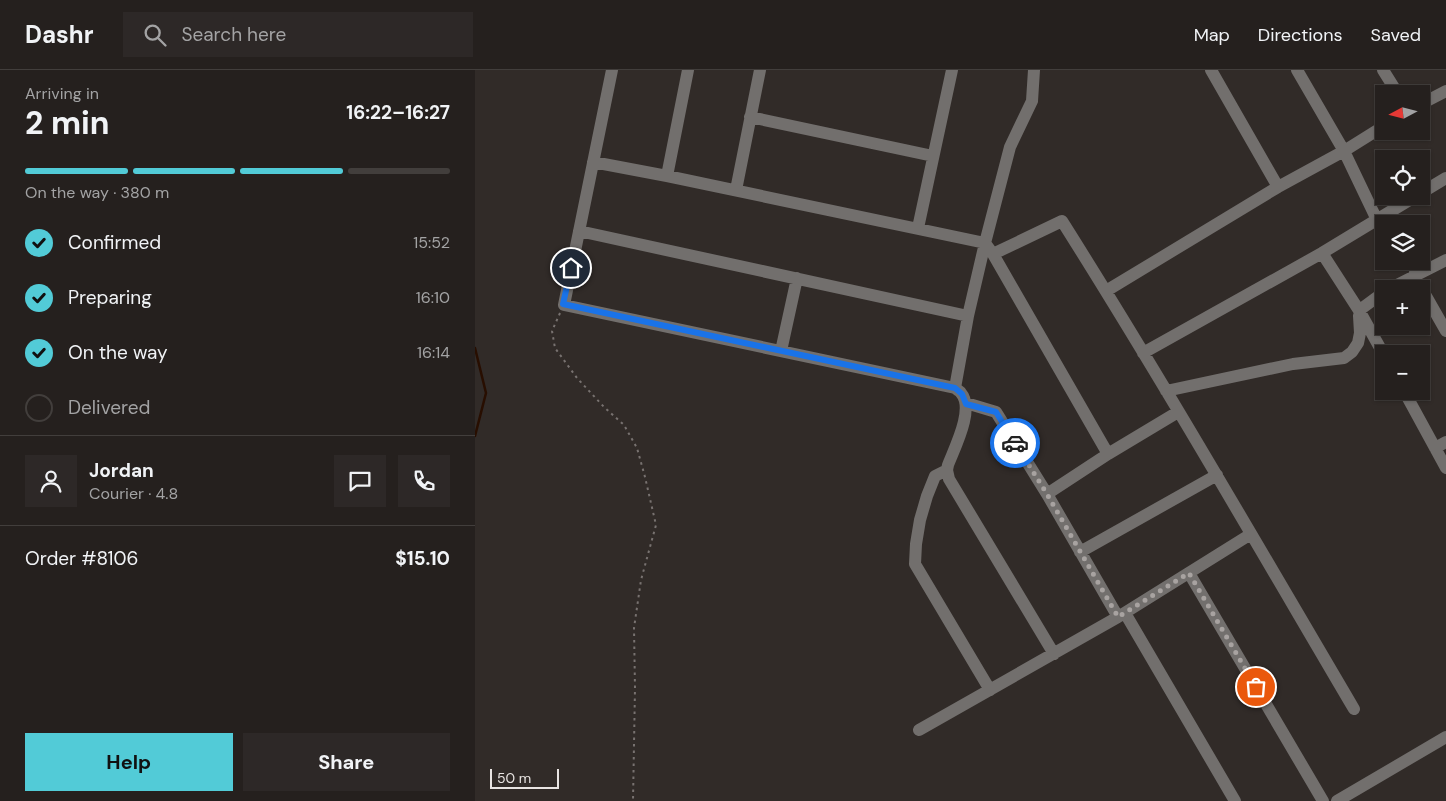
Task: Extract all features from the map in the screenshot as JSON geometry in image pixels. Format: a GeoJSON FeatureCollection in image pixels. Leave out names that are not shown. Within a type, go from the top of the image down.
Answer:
{"type":"FeatureCollection","features":[{"type":"Feature","properties":{"kind":"street"},"geometry":{"type":"LineString","coordinates":[[612,70],[563,304],[955,388],[962,394],[966,404],[962,428],[947,470],[949,480],[1054,654]]}},
{"type":"Feature","properties":{"kind":"street"},"geometry":{"type":"LineString","coordinates":[[667,176],[688,70]]}},
{"type":"Feature","properties":{"kind":"street"},"geometry":{"type":"LineString","coordinates":[[736,190],[760,70]]}},
{"type":"Feature","properties":{"kind":"street"},"geometry":{"type":"LineString","coordinates":[[918,228],[952,70]]}},
{"type":"Feature","properties":{"kind":"street"},"geometry":{"type":"LineString","coordinates":[[955,388],[967,316],[985,243],[1010,147],[1032,101],[1034,70]]}},
{"type":"Feature","properties":{"kind":"street"},"geometry":{"type":"LineString","coordinates":[[1211,70],[1278,187]]}},
{"type":"Feature","properties":{"kind":"street"},"geometry":{"type":"LineString","coordinates":[[1297,70],[1344,151],[1375,216]]}},
{"type":"Feature","properties":{"kind":"street"},"geometry":{"type":"LineString","coordinates":[[1383,70],[1392,85]]}},
{"type":"Feature","properties":{"kind":"street"},"geometry":{"type":"LineString","coordinates":[[1430,99],[1446,90]]}},
{"type":"Feature","properties":{"kind":"street"},"geometry":{"type":"LineString","coordinates":[[750,117],[933,156]]}},
{"type":"Feature","properties":{"kind":"street"},"geometry":{"type":"LineString","coordinates":[[1106,291],[1278,187],[1375,132]]}},
{"type":"Feature","properties":{"kind":"street"},"geometry":{"type":"LineString","coordinates":[[593,162],[736,190],[985,243],[1108,454]]}},
{"type":"Feature","properties":{"kind":"street"},"geometry":{"type":"LineString","coordinates":[[1430,188],[1446,178]]}},
{"type":"Feature","properties":{"kind":"street"},"geometry":{"type":"LineString","coordinates":[[1385,215],[1401,205]]}},
{"type":"Feature","properties":{"kind":"street"},"geometry":{"type":"LineString","coordinates":[[993,254],[1062,220],[1217,476],[1354,709]]}},
{"type":"Feature","properties":{"kind":"street"},"geometry":{"type":"LineString","coordinates":[[1143,353],[1375,221]]}},
{"type":"Feature","properties":{"kind":"street"},"geometry":{"type":"LineString","coordinates":[[579,231],[967,316]]}},
{"type":"Feature","properties":{"kind":"street"},"geometry":{"type":"LineString","coordinates":[[1321,253],[1360,312],[1378,345]]}},
{"type":"Feature","properties":{"kind":"street"},"geometry":{"type":"LineString","coordinates":[[1405,280],[1446,260]]}},
{"type":"Feature","properties":{"kind":"street"},"geometry":{"type":"LineString","coordinates":[[1414,275],[1446,331]]}},
{"type":"Feature","properties":{"kind":"street"},"geometry":{"type":"LineString","coordinates":[[781,351],[797,278]]}},
{"type":"Feature","properties":{"kind":"street"},"geometry":{"type":"LineString","coordinates":[[1166,391],[1301,363],[1344,358],[1352,352],[1358,343],[1360,312],[1363,307],[1375,298]]}},
{"type":"Feature","properties":{"kind":"street"},"geometry":{"type":"LineString","coordinates":[[1410,400],[1441,445],[1446,468]]}},
{"type":"Feature","properties":{"kind":"street"},"geometry":{"type":"LineString","coordinates":[[966,404],[996,412],[1047,494],[1080,552],[1121,615],[1235,801]]}},
{"type":"Feature","properties":{"kind":"street"},"geometry":{"type":"LineString","coordinates":[[1047,494],[1108,454],[1178,412]]}},
{"type":"Feature","properties":{"kind":"street"},"geometry":{"type":"LineString","coordinates":[[947,470],[935,476],[927,496],[915,544],[915,564],[989,690]]}},
{"type":"Feature","properties":{"kind":"street"},"geometry":{"type":"LineString","coordinates":[[1080,552],[1217,476]]}},
{"type":"Feature","properties":{"kind":"street"},"geometry":{"type":"LineString","coordinates":[[919,730],[1121,615],[1251,534]]}},
{"type":"Feature","properties":{"kind":"street"},"geometry":{"type":"LineString","coordinates":[[1189,573],[1323,801]]}},
{"type":"Feature","properties":{"kind":"street"},"geometry":{"type":"LineString","coordinates":[[1337,801],[1446,737]]}},
{"type":"Feature","properties":{"kind":"path"},"geometry":{"type":"LineString","coordinates":[[563,304],[552,331],[555,348],[577,378],[624,425],[637,448],[656,525],[641,580],[634,628],[633,801]]}},
{"type":"Feature","properties":{"kind":"waterway"},"geometry":{"type":"LineString","coordinates":[[475,348],[486,393],[475,436]]}},
{"type":"Feature","properties":{"kind":"way so far"},"geometry":{"type":"LineString","coordinates":[[1015,443],[1047,494],[1118,617],[1189,573],[1256,687]]}},
{"type":"Feature","properties":{"kind":"route"},"geometry":{"type":"LineString","coordinates":[[571,268],[563,304],[955,388],[962,394],[966,404],[996,412],[1015,443]]}}]}
